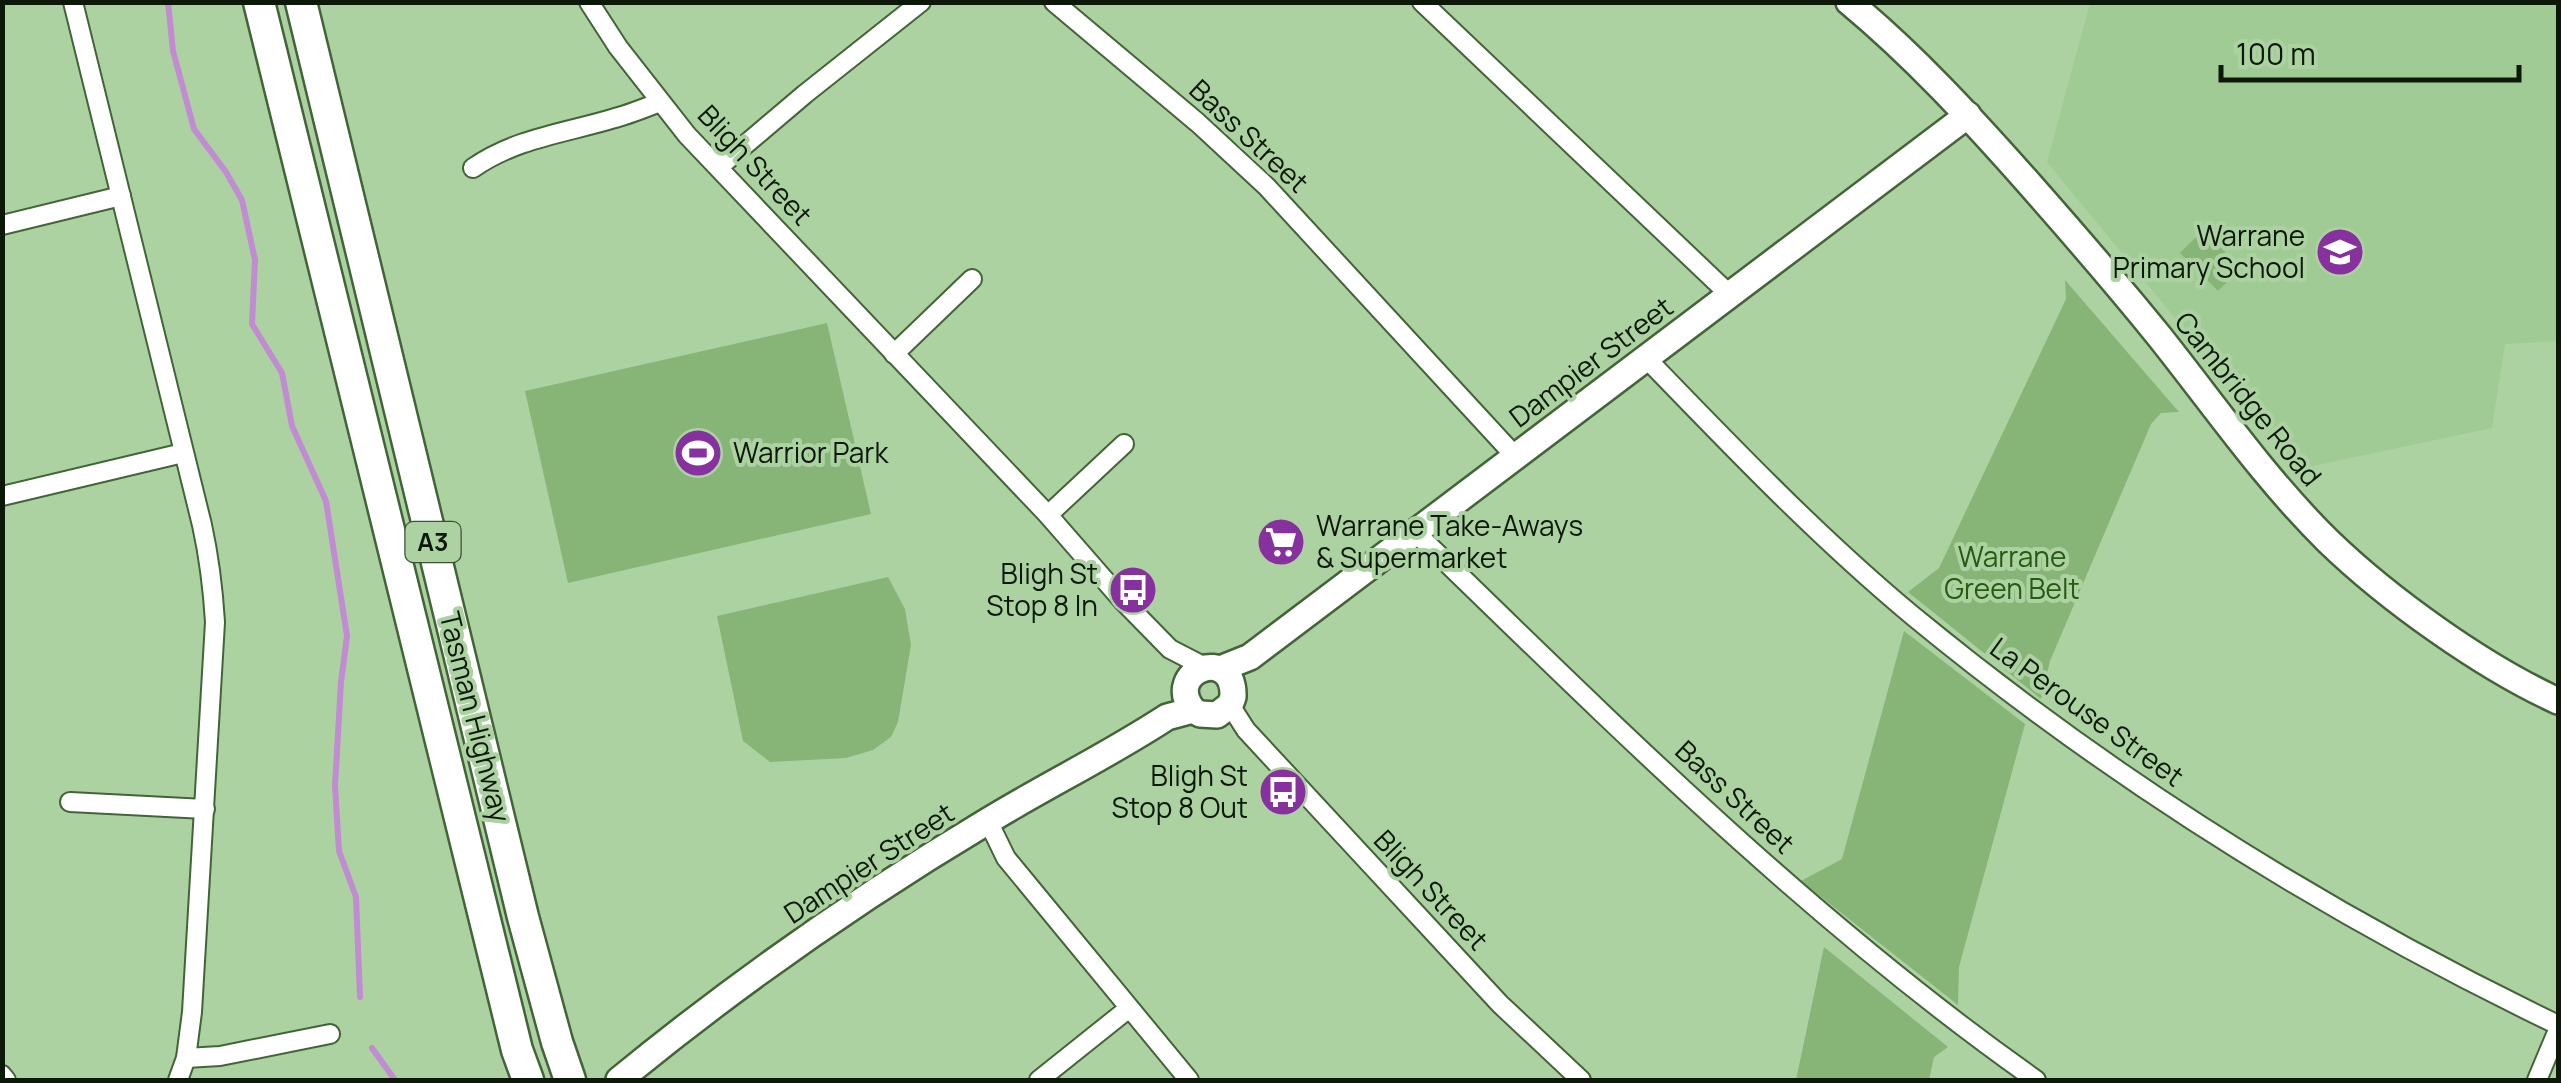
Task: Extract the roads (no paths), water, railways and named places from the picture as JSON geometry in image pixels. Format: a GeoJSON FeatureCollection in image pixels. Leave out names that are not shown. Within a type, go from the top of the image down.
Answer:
{"type":"FeatureCollection","features":[{"type":"Feature","properties":{"kind":"highway","name":"Tasman Highway"},"geometry":{"type":"LineString","coordinates":[[259,2],[512,1032],[528,1080]]}},
{"type":"Feature","properties":{"kind":"highway","name":"Tasman Highway"},"geometry":{"type":"LineString","coordinates":[[301,2],[523,917],[570,1080]]}},
{"type":"Feature","properties":{"kind":"street"},"geometry":{"type":"LineString","coordinates":[[74,2],[210,561],[215,611],[192,1012],[186,1058],[178,1080]]}},
{"type":"Feature","properties":{"kind":"street","name":"Bligh Street"},"geometry":{"type":"LineString","coordinates":[[589,2],[618,47],[688,135],[1048,515],[1123,601],[1500,1004],[1581,1080]]}},
{"type":"Feature","properties":{"kind":"street"},"geometry":{"type":"LineString","coordinates":[[719,167],[921,2]]}},
{"type":"Feature","properties":{"kind":"street","name":"Bass Street"},"geometry":{"type":"LineString","coordinates":[[1054,2],[1198,123],[1267,187],[1515,456]]}},
{"type":"Feature","properties":{"kind":"street"},"geometry":{"type":"LineString","coordinates":[[1422,2],[1730,295]]}},
{"type":"Feature","properties":{"kind":"street","name":"Cambridge Road"},"geometry":{"type":"LineString","coordinates":[[1849,2],[1915,59],[1968,115],[2136,310],[2281,490],[2328,540],[2414,612],[2528,686],[2558,701]]}},
{"type":"Feature","properties":{"kind":"street"},"geometry":{"type":"LineString","coordinates":[[473,168],[520,142],[616,118],[660,102]]}},
{"type":"Feature","properties":{"kind":"street","name":"Dampier Street"},"geometry":{"type":"LineString","coordinates":[[626,1074],[862,900],[1209,691],[1968,115]]}},
{"type":"Feature","properties":{"kind":"street"},"geometry":{"type":"LineString","coordinates":[[2,224],[121,196]]}},
{"type":"Feature","properties":{"kind":"street"},"geometry":{"type":"LineString","coordinates":[[894,354],[972,279]]}},
{"type":"Feature","properties":{"kind":"street","name":"La Perouse Street"},"geometry":{"type":"LineString","coordinates":[[1646,358],[1778,494],[1910,614],[2026,706],[2160,800],[2290,883],[2558,1027]]}},
{"type":"Feature","properties":{"kind":"street"},"geometry":{"type":"LineString","coordinates":[[1048,515],[1124,444]]}},
{"type":"Feature","properties":{"kind":"street"},"geometry":{"type":"LineString","coordinates":[[2,496],[182,453]]}},
{"type":"Feature","properties":{"kind":"street","name":"Bass Street"},"geometry":{"type":"LineString","coordinates":[[1415,532],[1797,892],[1946,1016],[2036,1080]]}},
{"type":"Feature","properties":{"kind":"street"},"geometry":{"type":"LineString","coordinates":[[70,802],[205,809]]}},
{"type":"Feature","properties":{"kind":"street"},"geometry":{"type":"LineString","coordinates":[[988,821],[1006,858],[1189,1080]]}},
{"type":"Feature","properties":{"kind":"street"},"geometry":{"type":"LineString","coordinates":[[1039,1080],[1128,1009]]}},
{"type":"Feature","properties":{"kind":"street"},"geometry":{"type":"LineString","coordinates":[[2537,1080],[2558,1027]]}},
{"type":"Feature","properties":{"kind":"street"},"geometry":{"type":"LineString","coordinates":[[186,1058],[220,1056],[330,1034]]}},
{"type":"Feature","properties":{"kind":"waterway"},"geometry":{"type":"LineString","coordinates":[[168,2],[173,51],[194,129],[242,200],[255,260],[252,324],[282,373],[292,426],[326,501],[347,636],[335,786],[339,851],[356,897],[360,997]]}},
{"type":"Feature","properties":{"kind":"waterway"},"geometry":{"type":"LineString","coordinates":[[372,1048],[395,1080]]}},
{"type":"Feature","properties":{"kind":"place","name":"Warrane Primary School"},"geometry":{"type":"Point","coordinates":[2340,252]}},
{"type":"Feature","properties":{"kind":"place","name":"Warrior Park"},"geometry":{"type":"Point","coordinates":[698,453]}},
{"type":"Feature","properties":{"kind":"place","name":"Warrane Take-Aways & Supermarket"},"geometry":{"type":"Point","coordinates":[1281,542]}},
{"type":"Feature","properties":{"kind":"place","name":"Bligh St Stop 8 In"},"geometry":{"type":"Point","coordinates":[1133,590]}},
{"type":"Feature","properties":{"kind":"place","name":"Bligh St Stop 8 Out"},"geometry":{"type":"Point","coordinates":[1283,792]}},
{"type":"Feature","properties":{"kind":"park label","name":"Warrane Green Belt"},"geometry":{"type":"Point","coordinates":[2012,573]}}]}
